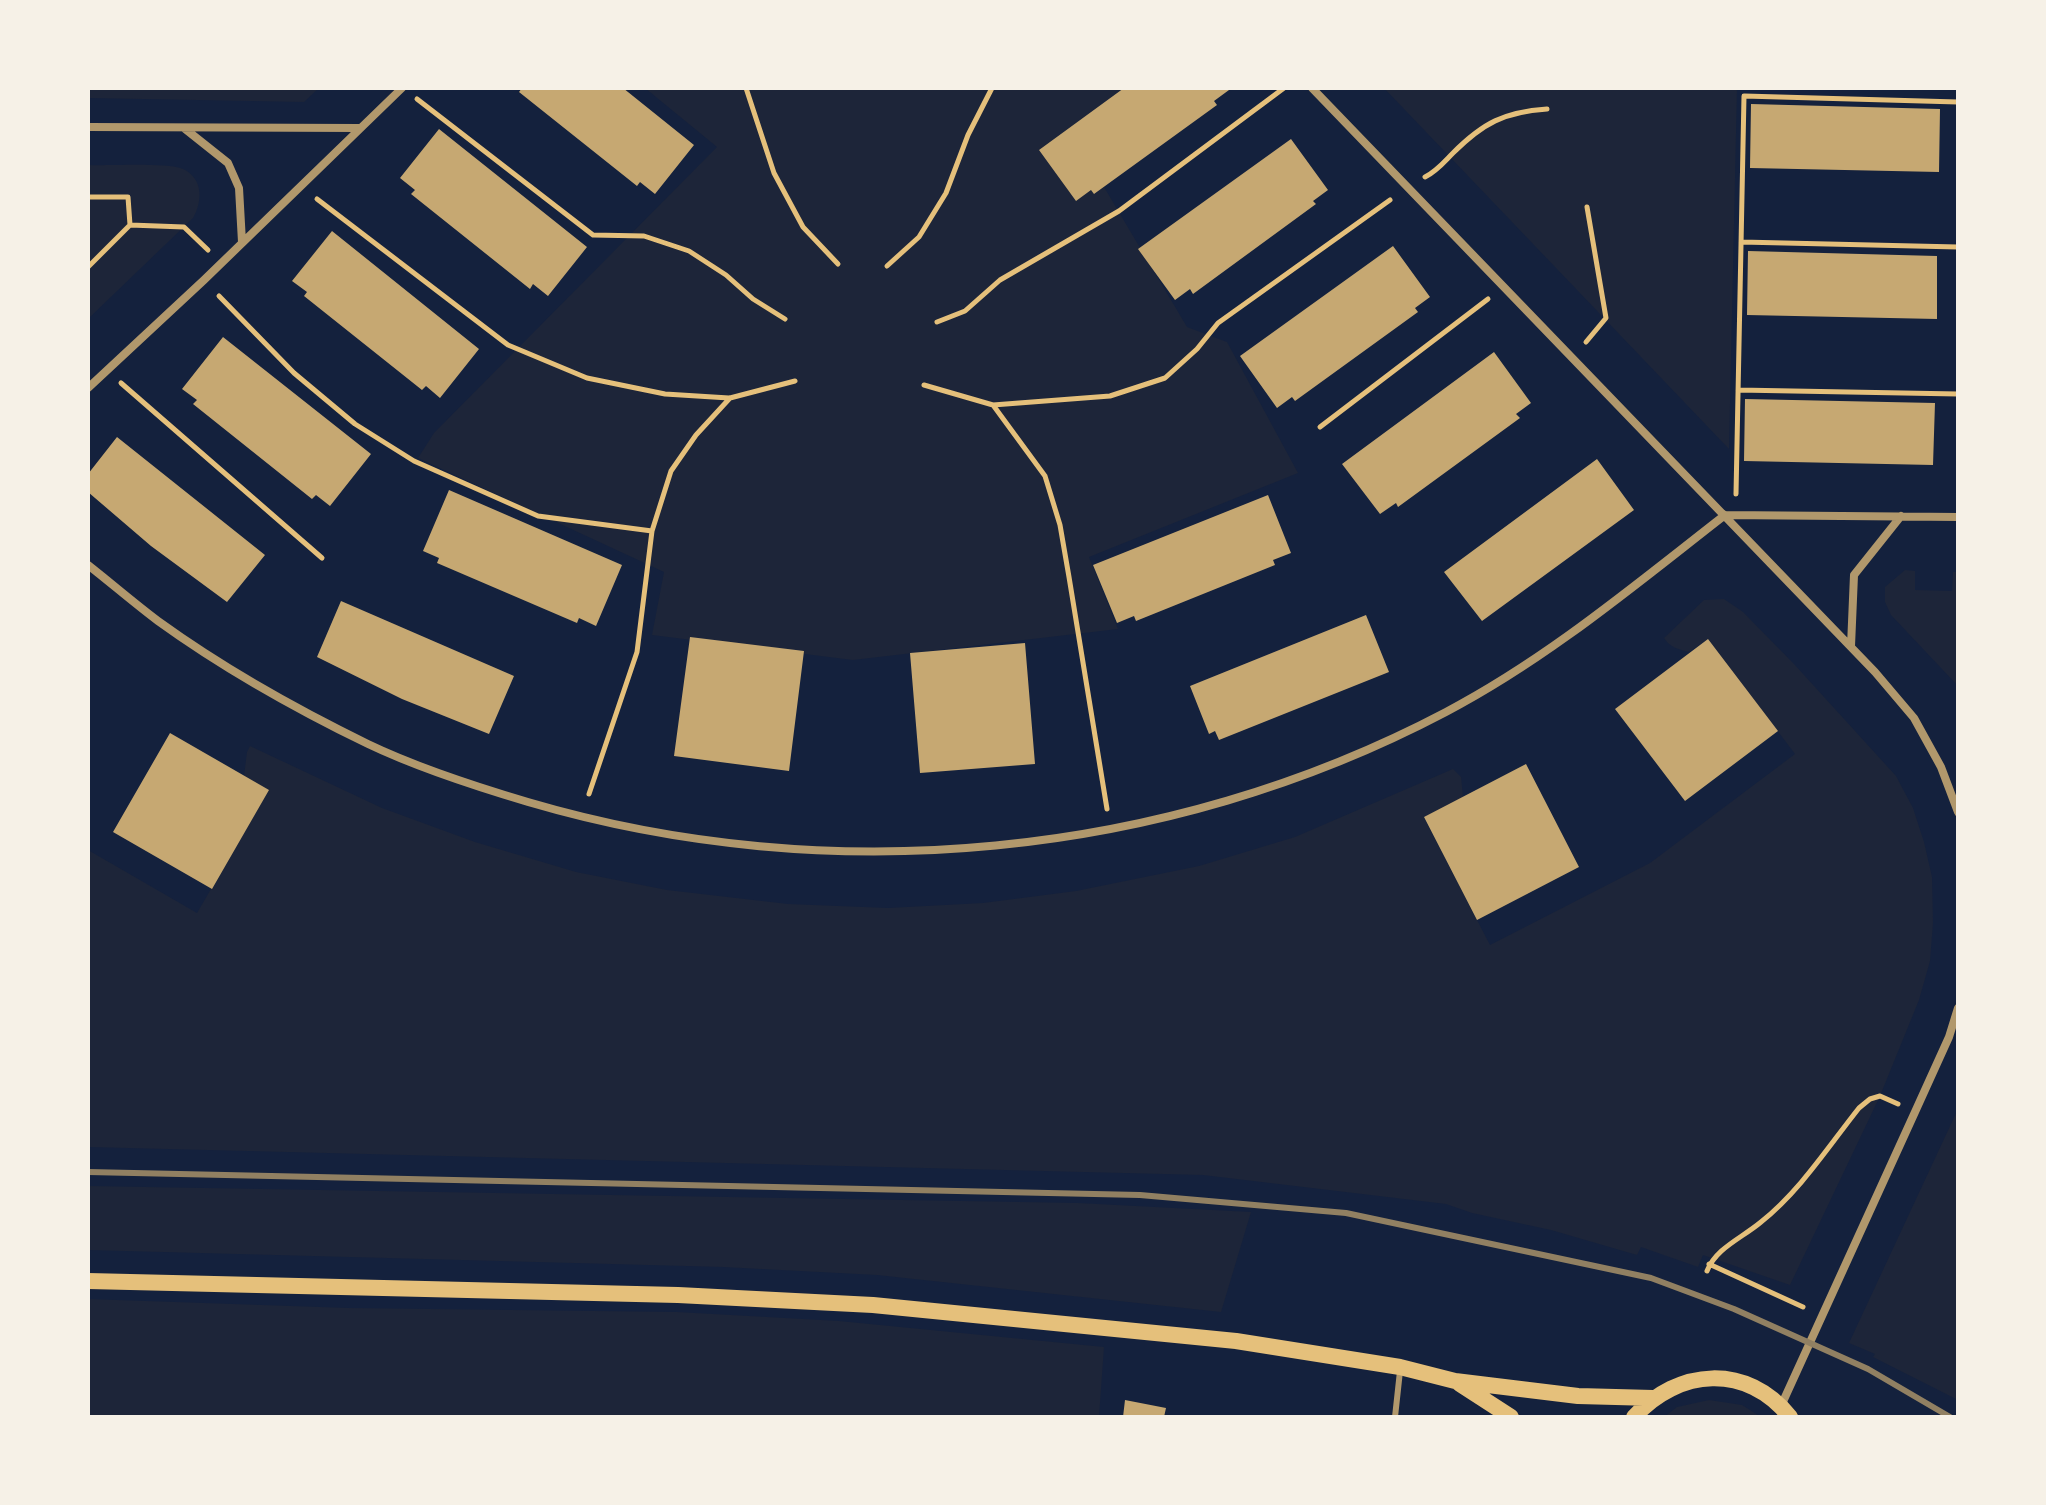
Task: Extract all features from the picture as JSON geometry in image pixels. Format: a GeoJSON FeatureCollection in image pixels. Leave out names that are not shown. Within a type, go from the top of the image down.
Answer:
{"type":"FeatureCollection","features":[{"type":"Feature","properties":{"kind":"main road"},"geometry":{"type":"LineString","coordinates":[[88,1281],[678,1295],[873,1305],[1236,1341],[1400,1367],[1455,1381],[1578,1396],[1653,1398]]}},
{"type":"Feature","properties":{"kind":"main road"},"geometry":{"type":"LineString","coordinates":[[1634,1417],[1653,1398],[1676,1384],[1705,1378],[1732,1380],[1758,1389],[1785,1411]]}},
{"type":"Feature","properties":{"kind":"main road"},"geometry":{"type":"LineString","coordinates":[[1455,1381],[1511,1417]]}},
{"type":"Feature","properties":{"kind":"street"},"geometry":{"type":"LineString","coordinates":[[88,388],[402,88]]}},
{"type":"Feature","properties":{"kind":"street"},"geometry":{"type":"LineString","coordinates":[[1312,88],[1851,646],[1914,718],[1941,767],[1958,812]]}},
{"type":"Feature","properties":{"kind":"street"},"geometry":{"type":"LineString","coordinates":[[88,127],[359,128]]}},
{"type":"Feature","properties":{"kind":"street"},"geometry":{"type":"LineString","coordinates":[[183,128],[228,163],[239,188],[242,242]]}},
{"type":"Feature","properties":{"kind":"street"},"geometry":{"type":"LineString","coordinates":[[88,565],[159,622],[262,688],[371,745],[476,787],[581,818],[719,843],[858,852],[985,847],[1110,830],[1187,812],[1363,752],[1449,711],[1550,648],[1725,515],[1958,517]]}},
{"type":"Feature","properties":{"kind":"street"},"geometry":{"type":"LineString","coordinates":[[1851,646],[1854,575],[1901,516]]}},
{"type":"Feature","properties":{"kind":"street"},"geometry":{"type":"LineString","coordinates":[[1785,1411],[1949,1037],[1958,1008]]}},
{"type":"Feature","properties":{"kind":"lane"},"geometry":{"type":"LineString","coordinates":[[1395,1417],[1400,1367]]}},
{"type":"Feature","properties":{"kind":"path"},"geometry":{"type":"LineString","coordinates":[[746,88],[774,173],[803,227],[838,264]]}},
{"type":"Feature","properties":{"kind":"path"},"geometry":{"type":"LineString","coordinates":[[887,266],[919,237],[946,193],[968,135],[992,88]]}},
{"type":"Feature","properties":{"kind":"path"},"geometry":{"type":"LineString","coordinates":[[937,322],[965,311],[1000,280],[1119,211],[1284,88]]}},
{"type":"Feature","properties":{"kind":"path"},"geometry":{"type":"LineString","coordinates":[[1736,515],[1744,96],[1958,102]]}},
{"type":"Feature","properties":{"kind":"path"},"geometry":{"type":"LineString","coordinates":[[415,97],[593,235],[644,236],[689,251],[785,319]]}},
{"type":"Feature","properties":{"kind":"path"},"geometry":{"type":"LineString","coordinates":[[924,385],[993,405],[1110,396],[1165,378],[1197,349],[1218,323],[1408,187],[1436,171],[1475,132],[1497,118],[1526,110],[1547,109]]}},
{"type":"Feature","properties":{"kind":"path"},"geometry":{"type":"LineString","coordinates":[[300,186],[508,345],[587,378],[665,394],[730,398],[795,381]]}},
{"type":"Feature","properties":{"kind":"path"},"geometry":{"type":"LineString","coordinates":[[88,197],[128,197],[130,225]]}},
{"type":"Feature","properties":{"kind":"path"},"geometry":{"type":"LineString","coordinates":[[1573,358],[1606,318],[1587,207]]}},
{"type":"Feature","properties":{"kind":"path"},"geometry":{"type":"LineString","coordinates":[[88,267],[130,225],[184,227],[221,262]]}},
{"type":"Feature","properties":{"kind":"path"},"geometry":{"type":"LineString","coordinates":[[1741,242],[1958,247]]}},
{"type":"Feature","properties":{"kind":"path"},"geometry":{"type":"LineString","coordinates":[[204,280],[294,373],[355,424],[414,461],[538,516],[652,531]]}},
{"type":"Feature","properties":{"kind":"path"},"geometry":{"type":"LineString","coordinates":[[1320,427],[1504,287]]}},
{"type":"Feature","properties":{"kind":"path"},"geometry":{"type":"LineString","coordinates":[[106,371],[322,558]]}},
{"type":"Feature","properties":{"kind":"path"},"geometry":{"type":"LineString","coordinates":[[1738,390],[1958,394]]}},
{"type":"Feature","properties":{"kind":"path"},"geometry":{"type":"LineString","coordinates":[[581,818],[637,652],[652,531],[671,471],[696,435],[730,398]]}},
{"type":"Feature","properties":{"kind":"path"},"geometry":{"type":"LineString","coordinates":[[993,405],[1045,476],[1060,525],[1110,830]]}},
{"type":"Feature","properties":{"kind":"path"},"geometry":{"type":"LineString","coordinates":[[1707,1271],[1712,1258],[1783,1202],[1859,1108],[1870,1099],[1880,1096],[1915,1112]]}},
{"type":"Feature","properties":{"kind":"path"},"geometry":{"type":"LineString","coordinates":[[1709,1264],[1789,1301]]}},
{"type":"Feature","properties":{"kind":"shaded area"},"geometry":{"type":"Polygon","coordinates":[[[88,88],[319,88],[304,102],[88,98],[88,88]]]}},
{"type":"Feature","properties":{"kind":"shaded area"},"geometry":{"type":"Polygon","coordinates":[[[645,88],[1124,88],[1039,150],[1076,200],[1091,190],[1095,194],[1104,187],[1187,327],[1227,342],[1298,473],[1089,557],[1118,629],[853,660],[652,635],[664,572],[418,458],[434,433],[717,147],[645,88]]]}},
{"type":"Feature","properties":{"kind":"shaded area"},"geometry":{"type":"Polygon","coordinates":[[[1384,88],[1737,88],[1729,449],[1384,88]]]}},
{"type":"Feature","properties":{"kind":"shaded area"},"geometry":{"type":"Polygon","coordinates":[[[88,165],[151,165],[183,169],[198,184],[200,197],[193,218],[88,319],[88,165]]]}},
{"type":"Feature","properties":{"kind":"shaded area"},"geometry":{"type":"Polygon","coordinates":[[[1905,570],[1915,571],[1915,590],[1952,591],[1953,572],[1958,572],[1958,686],[1891,615],[1885,602],[1885,587],[1905,570]]]}},
{"type":"Feature","properties":{"kind":"shaded area"},"geometry":{"type":"Polygon","coordinates":[[[1724,599],[1743,612],[1794,664],[1896,776],[1913,808],[1932,877],[1930,961],[1919,1000],[1880,1096],[1790,1285],[1703,1255],[1698,1267],[1641,1247],[1637,1255],[1446,1204],[1203,1175],[88,1147],[88,850],[197,913],[268,791],[244,776],[250,746],[382,808],[475,842],[576,872],[667,890],[788,904],[888,908],[983,903],[1076,891],[1199,866],[1295,837],[1453,769],[1461,777],[1463,797],[1424,818],[1490,945],[1650,863],[1795,754],[1708,639],[1689,652],[1672,646],[1664,638],[1704,600],[1724,599]]]}},
{"type":"Feature","properties":{"kind":"shaded area"},"geometry":{"type":"Polygon","coordinates":[[[1958,1109],[1958,1400],[1849,1343],[1958,1109]]]}},
{"type":"Feature","properties":{"kind":"shaded area"},"geometry":{"type":"Polygon","coordinates":[[[88,1186],[1078,1203],[1251,1212],[1221,1312],[877,1275],[723,1267],[88,1250],[88,1186]]]}},
{"type":"Feature","properties":{"kind":"shaded area"},"geometry":{"type":"Polygon","coordinates":[[[88,1299],[349,1308],[677,1312],[839,1321],[1104,1347],[1099,1417],[88,1417],[88,1299]]]}},
{"type":"Feature","properties":{"kind":"shaded area"},"geometry":{"type":"Polygon","coordinates":[[[1709,1400],[1742,1405],[1761,1417],[1664,1417],[1677,1407],[1709,1400]]]}},
{"type":"Feature","properties":{"kind":"building"},"geometry":{"type":"Polygon","coordinates":[[[522,88],[623,88],[694,145],[655,194],[640,182],[637,186],[519,92],[522,88]]]}},
{"type":"Feature","properties":{"kind":"building"},"geometry":{"type":"Polygon","coordinates":[[[1124,88],[1229,90],[1214,101],[1217,105],[1094,194],[1091,190],[1076,201],[1039,150],[1124,88]]]}},
{"type":"Feature","properties":{"kind":"building"},"geometry":{"type":"Polygon","coordinates":[[[1751,104],[1940,109],[1939,172],[1750,168],[1751,104]]]}},
{"type":"Feature","properties":{"kind":"building"},"geometry":{"type":"Polygon","coordinates":[[[439,129],[587,247],[548,296],[533,284],[530,289],[411,194],[415,190],[400,178],[439,129]]]}},
{"type":"Feature","properties":{"kind":"building"},"geometry":{"type":"Polygon","coordinates":[[[1291,139],[1328,190],[1313,201],[1316,204],[1193,294],[1190,289],[1175,300],[1138,249],[1291,139]]]}},
{"type":"Feature","properties":{"kind":"building"},"geometry":{"type":"Polygon","coordinates":[[[332,231],[479,349],[440,398],[426,386],[422,390],[304,296],[307,292],[292,281],[332,231]]]}},
{"type":"Feature","properties":{"kind":"building"},"geometry":{"type":"Polygon","coordinates":[[[1393,246],[1430,297],[1415,308],[1418,312],[1295,401],[1292,397],[1277,408],[1240,356],[1393,246]]]}},
{"type":"Feature","properties":{"kind":"building"},"geometry":{"type":"Polygon","coordinates":[[[1748,251],[1937,256],[1937,319],[1747,315],[1748,251]]]}},
{"type":"Feature","properties":{"kind":"building"},"geometry":{"type":"Polygon","coordinates":[[[223,337],[371,454],[330,506],[316,495],[312,499],[193,404],[197,400],[182,389],[223,337]]]}},
{"type":"Feature","properties":{"kind":"building"},"geometry":{"type":"Polygon","coordinates":[[[1494,352],[1531,403],[1516,414],[1520,418],[1398,507],[1396,503],[1380,514],[1342,464],[1494,352]]]}},
{"type":"Feature","properties":{"kind":"building"},"geometry":{"type":"Polygon","coordinates":[[[1745,399],[1935,403],[1933,465],[1744,461],[1745,399]]]}},
{"type":"Feature","properties":{"kind":"building"},"geometry":{"type":"Polygon","coordinates":[[[117,437],[265,555],[227,602],[151,546],[88,492],[88,474],[117,437]]]}},
{"type":"Feature","properties":{"kind":"building"},"geometry":{"type":"Polygon","coordinates":[[[1597,459],[1634,510],[1482,621],[1444,572],[1597,459]]]}},
{"type":"Feature","properties":{"kind":"building"},"geometry":{"type":"Polygon","coordinates":[[[449,490],[622,565],[596,626],[579,618],[577,623],[437,563],[439,558],[423,551],[449,490]]]}},
{"type":"Feature","properties":{"kind":"building"},"geometry":{"type":"Polygon","coordinates":[[[1268,495],[1291,553],[1273,560],[1275,565],[1136,621],[1134,616],[1117,623],[1093,565],[1268,495]]]}},
{"type":"Feature","properties":{"kind":"building"},"geometry":{"type":"Polygon","coordinates":[[[341,601],[514,676],[489,734],[402,699],[317,657],[341,601]]]}},
{"type":"Feature","properties":{"kind":"building"},"geometry":{"type":"Polygon","coordinates":[[[1366,615],[1389,672],[1219,740],[1215,731],[1209,734],[1190,686],[1366,615]]]}},
{"type":"Feature","properties":{"kind":"building"},"geometry":{"type":"Polygon","coordinates":[[[690,637],[804,651],[789,771],[674,756],[690,637]]]}},
{"type":"Feature","properties":{"kind":"building"},"geometry":{"type":"Polygon","coordinates":[[[1708,639],[1778,731],[1685,801],[1615,709],[1708,639]]]}},
{"type":"Feature","properties":{"kind":"building"},"geometry":{"type":"Polygon","coordinates":[[[1025,643],[1035,764],[920,773],[910,653],[1025,643]]]}},
{"type":"Feature","properties":{"kind":"building"},"geometry":{"type":"Polygon","coordinates":[[[170,733],[269,790],[212,889],[113,832],[170,733]]]}},
{"type":"Feature","properties":{"kind":"building"},"geometry":{"type":"Polygon","coordinates":[[[1526,764],[1579,867],[1477,920],[1424,817],[1526,764]]]}},
{"type":"Feature","properties":{"kind":"building"},"geometry":{"type":"Polygon","coordinates":[[[1125,1400],[1166,1408],[1164,1417],[1123,1417],[1125,1400]]]}},
{"type":"Feature","properties":{"kind":"railway"},"geometry":{"type":"LineString","coordinates":[[88,1172],[1140,1195],[1346,1213],[1651,1278],[1734,1309],[1868,1369],[1950,1417]]}}]}
